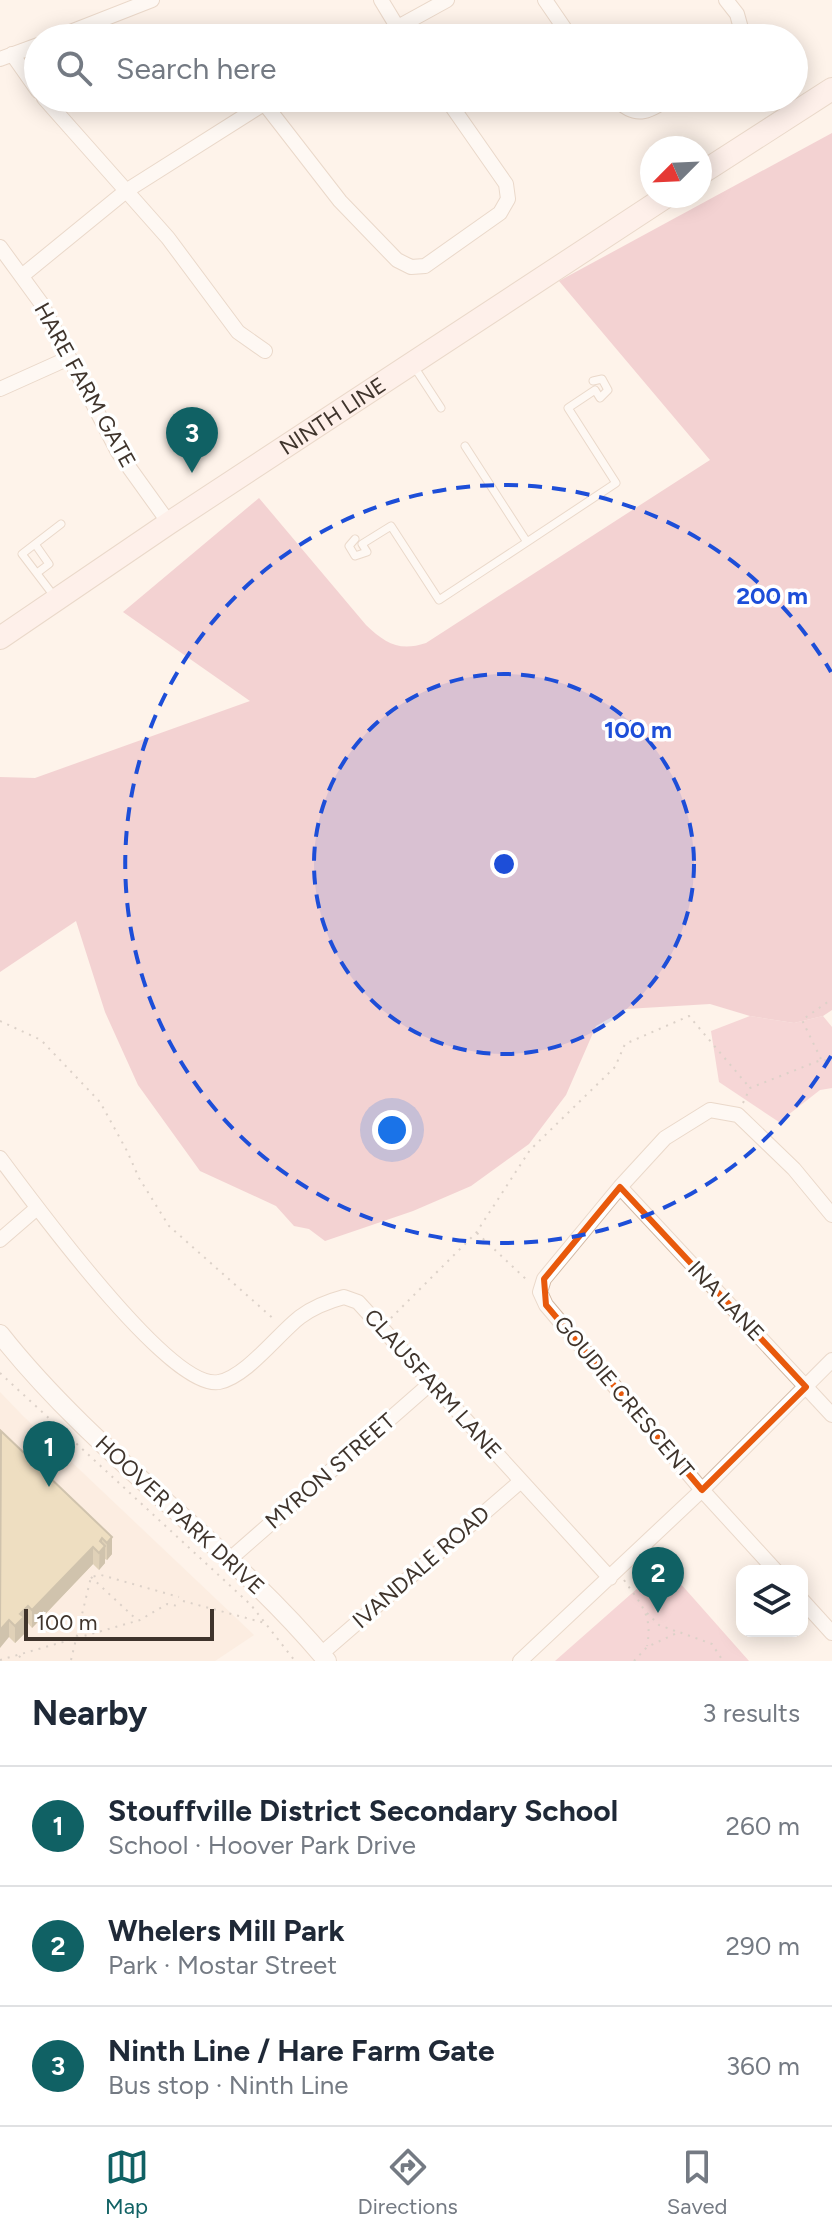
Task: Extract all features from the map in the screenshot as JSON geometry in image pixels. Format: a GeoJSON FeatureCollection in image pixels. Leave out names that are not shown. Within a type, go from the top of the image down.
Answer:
{"type":"FeatureCollection","features":[{"type":"Feature","properties":{"kind":"main road"},"geometry":{"type":"LineString","coordinates":[[808,104],[832,89]]}},
{"type":"Feature","properties":{"kind":"main road"},"geometry":{"type":"LineString","coordinates":[[712,166],[796,112]]}},
{"type":"Feature","properties":{"kind":"main road","name":"NINTH LINE"},"geometry":{"type":"LineString","coordinates":[[0,638],[169,523],[649,208]]}},
{"type":"Feature","properties":{"kind":"street"},"geometry":{"type":"LineString","coordinates":[[91,24],[152,0]]}},
{"type":"Feature","properties":{"kind":"street"},"geometry":{"type":"LineString","coordinates":[[381,0],[395,24]]}},
{"type":"Feature","properties":{"kind":"street"},"geometry":{"type":"LineString","coordinates":[[413,24],[447,0]]}},
{"type":"Feature","properties":{"kind":"street"},"geometry":{"type":"LineString","coordinates":[[545,0],[561,24]]}},
{"type":"Feature","properties":{"kind":"street"},"geometry":{"type":"LineString","coordinates":[[726,0],[737,14],[740,24]]}},
{"type":"Feature","properties":{"kind":"street"},"geometry":{"type":"LineString","coordinates":[[6,57],[24,76]]}},
{"type":"Feature","properties":{"kind":"street"},"geometry":{"type":"LineString","coordinates":[[56,112],[175,247],[238,332],[265,351]]}},
{"type":"Feature","properties":{"kind":"street"},"geometry":{"type":"LineString","coordinates":[[23,275],[126,191],[250,112]]}},
{"type":"Feature","properties":{"kind":"street"},"geometry":{"type":"LineString","coordinates":[[277,112],[340,201],[397,260],[411,267],[425,266],[500,213],[508,199],[506,184],[456,112]]}},
{"type":"Feature","properties":{"kind":"street","name":"HARE FARM GATE"},"geometry":{"type":"LineString","coordinates":[[0,247],[41,303],[118,452],[169,523]]}},
{"type":"Feature","properties":{"kind":"street"},"geometry":{"type":"LineString","coordinates":[[0,389],[69,358]]}},
{"type":"Feature","properties":{"kind":"street","name":"GOUDIE CRESCENT"},"geometry":{"type":"LineString","coordinates":[[738,1115],[710,1110],[665,1138],[544,1279],[540,1292],[546,1305],[702,1490],[771,1565]]}},
{"type":"Feature","properties":{"kind":"street"},"geometry":{"type":"LineString","coordinates":[[738,1115],[794,1169],[832,1215]]}},
{"type":"Feature","properties":{"kind":"street","name":"CLAUSFARM LANE"},"geometry":{"type":"LineString","coordinates":[[0,1158],[104,1293],[167,1355],[204,1381],[218,1382],[236,1375],[302,1315],[344,1297],[358,1302],[521,1481],[614,1574]]}},
{"type":"Feature","properties":{"kind":"street","name":"INA LANE"},"geometry":{"type":"LineString","coordinates":[[620,1187],[832,1415]]}},
{"type":"Feature","properties":{"kind":"street"},"geometry":{"type":"LineString","coordinates":[[0,1240],[37,1208]]}},
{"type":"Feature","properties":{"kind":"street","name":"HOOVER PARK DRIVE"},"geometry":{"type":"LineString","coordinates":[[0,1334],[54,1396],[230,1559],[324,1657]]}},
{"type":"Feature","properties":{"kind":"street"},"geometry":{"type":"LineString","coordinates":[[520,1661],[702,1490],[832,1360]]}},
{"type":"Feature","properties":{"kind":"street","name":"MYRON STREET"},"geometry":{"type":"LineString","coordinates":[[230,1559],[431,1383]]}},
{"type":"Feature","properties":{"kind":"street","name":"IVANDALE ROAD"},"geometry":{"type":"LineString","coordinates":[[324,1657],[521,1481]]}},
{"type":"Feature","properties":{"kind":"street"},"geometry":{"type":"LineString","coordinates":[[808,1607],[832,1633]]}},
{"type":"Feature","properties":{"kind":"lane"},"geometry":{"type":"LineString","coordinates":[[412,363],[441,408]]}},
{"type":"Feature","properties":{"kind":"lane"},"geometry":{"type":"LineString","coordinates":[[359,541],[391,526],[439,600],[527,542],[616,483],[568,408],[594,386]]}},
{"type":"Feature","properties":{"kind":"lane"},"geometry":{"type":"LineString","coordinates":[[465,446],[527,542]]}},
{"type":"Feature","properties":{"kind":"lane"},"geometry":{"type":"LineString","coordinates":[[57,600],[22,554],[61,524]]}},
{"type":"Feature","properties":{"kind":"lane"},"geometry":{"type":"LineString","coordinates":[[35,544],[49,564],[37,573]]}},
{"type":"Feature","properties":{"kind":"path"},"geometry":{"type":"LineString","coordinates":[[821,1060],[802,1020],[832,999]]}},
{"type":"Feature","properties":{"kind":"path"},"geometry":{"type":"LineString","coordinates":[[382,1327],[476,1233],[530,1150],[615,1067],[625,1044],[689,1016],[750,1088]]}},
{"type":"Feature","properties":{"kind":"path"},"geometry":{"type":"LineString","coordinates":[[0,1021],[41,1040],[100,1102],[139,1178],[169,1226],[286,1330]]}},
{"type":"Feature","properties":{"kind":"path"},"geometry":{"type":"LineString","coordinates":[[738,1115],[750,1088],[821,1060],[832,1061]]}},
{"type":"Feature","properties":{"kind":"path"},"geometry":{"type":"LineString","coordinates":[[476,1233],[540,1292]]}},
{"type":"Feature","properties":{"kind":"path"},"geometry":{"type":"LineString","coordinates":[[0,1373],[251,1605],[295,1661]]}},
{"type":"Feature","properties":{"kind":"path"},"geometry":{"type":"LineString","coordinates":[[614,1574],[659,1625],[712,1644],[723,1661]]}},
{"type":"Feature","properties":{"kind":"path"},"geometry":{"type":"LineString","coordinates":[[91,1577],[101,1575],[179,1597]]}},
{"type":"Feature","properties":{"kind":"path"},"geometry":{"type":"LineString","coordinates":[[91,1577],[137,1620]]}},
{"type":"Feature","properties":{"kind":"path"},"geometry":{"type":"LineString","coordinates":[[71,1660],[91,1577]]}},
{"type":"Feature","properties":{"kind":"path"},"geometry":{"type":"LineString","coordinates":[[183,1601],[266,1624]]}},
{"type":"Feature","properties":{"kind":"path"},"geometry":{"type":"LineString","coordinates":[[0,1660],[137,1620],[167,1604],[178,1606]]}},
{"type":"Feature","properties":{"kind":"path"},"geometry":{"type":"LineString","coordinates":[[646,1612],[650,1627],[647,1647]]}},
{"type":"Feature","properties":{"kind":"path"},"geometry":{"type":"LineString","coordinates":[[634,1661],[647,1647],[679,1632]]}},
{"type":"Feature","properties":{"kind":"path"},"geometry":{"type":"LineString","coordinates":[[18,1655],[24,1661]]}},
{"type":"Feature","properties":{"kind":"highlighted area"},"geometry":{"type":"Polygon","coordinates":[[[620,1187],[806,1387],[702,1490],[546,1305],[544,1279],[620,1187]]]}},
{"type":"Feature","properties":{"kind":"shaded area"},"geometry":{"type":"Polygon","coordinates":[[[832,133],[832,1010],[823,1016],[794,1023],[750,1016],[710,1004],[626,1009],[596,1026],[566,1095],[529,1144],[471,1186],[413,1211],[325,1241],[309,1229],[294,1226],[276,1206],[200,1171],[138,1085],[105,1012],[76,921],[0,972],[0,777],[35,778],[250,701],[123,612],[259,498],[366,625],[386,641],[408,647],[426,643],[710,460],[559,281],[694,208],[712,208],[712,198],[832,133]]]}},
{"type":"Feature","properties":{"kind":"shaded area"},"geometry":{"type":"Polygon","coordinates":[[[750,1016],[794,1023],[823,1016],[832,1027],[832,1088],[820,1090],[779,1122],[719,1082],[711,1031],[750,1016]]]}},
{"type":"Feature","properties":{"kind":"shaded area"},"geometry":{"type":"Polygon","coordinates":[[[0,1392],[254,1635],[215,1661],[0,1661],[0,1392]]]}},
{"type":"Feature","properties":{"kind":"shaded area"},"geometry":{"type":"Polygon","coordinates":[[[664,1565],[749,1661],[555,1661],[664,1565]]]}},
{"type":"Feature","properties":{"kind":"building"},"geometry":{"type":"Polygon","coordinates":[[[1,1431],[112,1537],[107,1543],[102,1538],[100,1541],[105,1546],[99,1553],[93,1547],[32,1610],[28,1606],[20,1614],[24,1617],[15,1626],[9,1620],[0,1630],[1,1431]]]}},
{"type":"Feature","properties":{"kind":"place","name":"Ninth Line / Hare Farm Gate"},"geometry":{"type":"Point","coordinates":[192,473]}},
{"type":"Feature","properties":{"kind":"place","name":"Stouffville District Secondary School"},"geometry":{"type":"Point","coordinates":[49,1487]}},
{"type":"Feature","properties":{"kind":"place","name":"Whelers Mill Park"},"geometry":{"type":"Point","coordinates":[658,1613]}}]}
